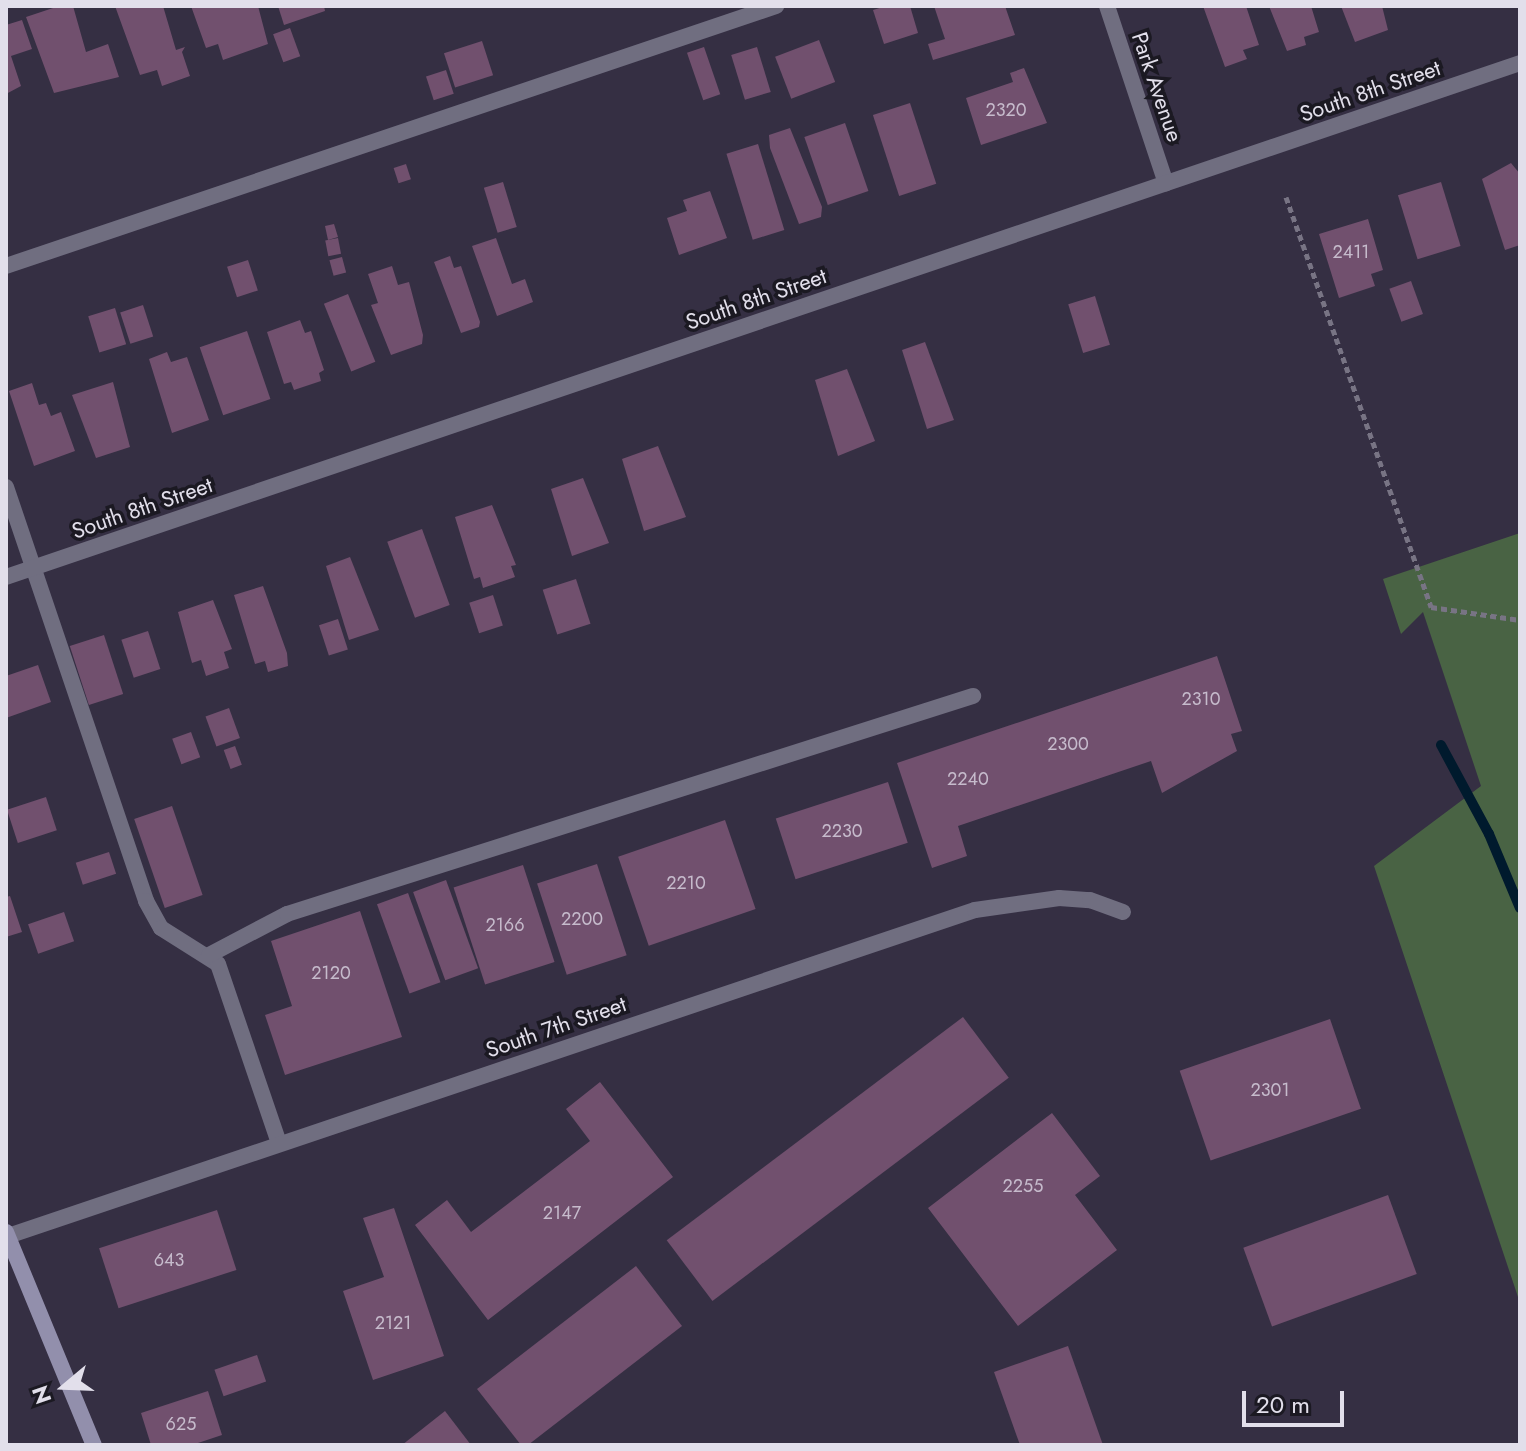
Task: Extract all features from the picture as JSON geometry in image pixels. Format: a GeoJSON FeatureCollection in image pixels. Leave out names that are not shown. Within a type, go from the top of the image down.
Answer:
{"type":"FeatureCollection","features":[{"type":"Feature","properties":{"kind":"main road"},"geometry":{"type":"LineString","coordinates":[[7,1234],[94,1445]]}},
{"type":"Feature","properties":{"kind":"street"},"geometry":{"type":"LineString","coordinates":[[6,266],[776,6]]}},
{"type":"Feature","properties":{"kind":"street","name":"Park Avenue"},"geometry":{"type":"LineString","coordinates":[[1107,6],[1166,183]]}},
{"type":"Feature","properties":{"kind":"street","name":"South 8th Street"},"geometry":{"type":"LineString","coordinates":[[6,577],[1520,63]]}},
{"type":"Feature","properties":{"kind":"street"},"geometry":{"type":"LineString","coordinates":[[6,487],[146,901],[161,928],[209,955],[225,979],[279,1143]]}},
{"type":"Feature","properties":{"kind":"street"},"geometry":{"type":"LineString","coordinates":[[209,955],[287,914],[973,696]]}},
{"type":"Feature","properties":{"kind":"street","name":"South 7th Street"},"geometry":{"type":"LineString","coordinates":[[7,1234],[975,910],[1059,898],[1090,900],[1123,912]]}},
{"type":"Feature","properties":{"kind":"path"},"geometry":{"type":"LineString","coordinates":[[1286,197],[1431,607],[1520,620]]}},
{"type":"Feature","properties":{"kind":"green space"},"geometry":{"type":"Polygon","coordinates":[[[1520,533],[1520,1303],[1374,866],[1481,786],[1423,612],[1401,634],[1383,579],[1520,533]]]}},
{"type":"Feature","properties":{"kind":"building"},"geometry":{"type":"Polygon","coordinates":[[[59,6],[73,6],[86,52],[108,44],[119,77],[54,93],[26,17],[59,6]]]}},
{"type":"Feature","properties":{"kind":"building"},"geometry":{"type":"Polygon","coordinates":[[[115,6],[163,6],[176,50],[185,47],[182,52],[190,76],[162,86],[157,70],[140,75],[115,6]]]}},
{"type":"Feature","properties":{"kind":"building"},"geometry":{"type":"Polygon","coordinates":[[[191,6],[258,6],[268,44],[223,60],[218,44],[206,48],[191,6]]]}},
{"type":"Feature","properties":{"kind":"building"},"geometry":{"type":"Polygon","coordinates":[[[278,6],[324,6],[325,11],[284,25],[278,6]]]}},
{"type":"Feature","properties":{"kind":"building"},"geometry":{"type":"Polygon","coordinates":[[[886,6],[910,6],[918,33],[884,44],[873,10],[886,6]]]}},
{"type":"Feature","properties":{"kind":"building"},"geometry":{"type":"Polygon","coordinates":[[[934,6],[1005,6],[1015,35],[933,60],[928,44],[945,39],[934,6]]]}},
{"type":"Feature","properties":{"kind":"building"},"geometry":{"type":"Polygon","coordinates":[[[1203,6],[1246,6],[1259,45],[1243,50],[1247,59],[1225,67],[1203,6]]]}},
{"type":"Feature","properties":{"kind":"building"},"geometry":{"type":"Polygon","coordinates":[[[1269,6],[1311,6],[1319,32],[1304,37],[1306,45],[1287,51],[1269,6]]]}},
{"type":"Feature","properties":{"kind":"building"},"geometry":{"type":"Polygon","coordinates":[[[1341,6],[1382,6],[1388,30],[1355,42],[1341,6]]]}},
{"type":"Feature","properties":{"kind":"building"},"geometry":{"type":"Polygon","coordinates":[[[22,20],[32,49],[11,56],[21,86],[6,94],[6,25],[22,20]]]}},
{"type":"Feature","properties":{"kind":"building"},"geometry":{"type":"Polygon","coordinates":[[[290,28],[300,56],[283,62],[273,34],[290,28]]]}},
{"type":"Feature","properties":{"kind":"building"},"geometry":{"type":"Polygon","coordinates":[[[819,40],[835,82],[791,99],[775,57],[819,40]]]}},
{"type":"Feature","properties":{"kind":"building"},"geometry":{"type":"Polygon","coordinates":[[[482,41],[493,75],[455,88],[444,53],[482,41]]]}},
{"type":"Feature","properties":{"kind":"building"},"geometry":{"type":"Polygon","coordinates":[[[704,47],[720,94],[703,100],[687,53],[704,47]]]}},
{"type":"Feature","properties":{"kind":"building"},"geometry":{"type":"Polygon","coordinates":[[[757,47],[771,92],[745,100],[731,55],[757,47]]]}},
{"type":"Feature","properties":{"kind":"building"},"geometry":{"type":"Polygon","coordinates":[[[1024,68],[1047,123],[981,145],[966,98],[1013,82],[1010,73],[1024,68]]]}},
{"type":"Feature","properties":{"kind":"building"},"geometry":{"type":"Polygon","coordinates":[[[446,70],[454,94],[434,100],[426,76],[446,70]]]}},
{"type":"Feature","properties":{"kind":"building"},"geometry":{"type":"Polygon","coordinates":[[[910,103],[936,184],[899,196],[873,115],[910,103]]]}},
{"type":"Feature","properties":{"kind":"building"},"geometry":{"type":"Polygon","coordinates":[[[845,123],[868,191],[828,205],[804,137],[845,123]]]}},
{"type":"Feature","properties":{"kind":"building"},"geometry":{"type":"Polygon","coordinates":[[[790,128],[822,207],[821,217],[799,224],[770,148],[769,135],[790,128]]]}},
{"type":"Feature","properties":{"kind":"building"},"geometry":{"type":"Polygon","coordinates":[[[758,144],[784,230],[753,240],[726,154],[758,144]]]}},
{"type":"Feature","properties":{"kind":"building"},"geometry":{"type":"Polygon","coordinates":[[[1511,163],[1520,174],[1520,245],[1505,250],[1482,179],[1511,163]]]}},
{"type":"Feature","properties":{"kind":"building"},"geometry":{"type":"Polygon","coordinates":[[[406,164],[411,179],[399,183],[394,168],[406,164]]]}},
{"type":"Feature","properties":{"kind":"building"},"geometry":{"type":"Polygon","coordinates":[[[503,182],[517,227],[498,233],[484,188],[503,182]]]}},
{"type":"Feature","properties":{"kind":"building"},"geometry":{"type":"Polygon","coordinates":[[[1441,182],[1461,246],[1418,259],[1398,195],[1441,182]]]}},
{"type":"Feature","properties":{"kind":"building"},"geometry":{"type":"Polygon","coordinates":[[[710,191],[727,238],[679,255],[667,218],[687,211],[683,200],[710,191]]]}},
{"type":"Feature","properties":{"kind":"building"},"geometry":{"type":"Polygon","coordinates":[[[1368,219],[1383,270],[1371,274],[1375,286],[1339,298],[1319,234],[1368,219]]]}},
{"type":"Feature","properties":{"kind":"building"},"geometry":{"type":"Polygon","coordinates":[[[334,224],[338,237],[328,240],[325,226],[334,224]]]}},
{"type":"Feature","properties":{"kind":"building"},"geometry":{"type":"Polygon","coordinates":[[[338,238],[341,254],[328,256],[325,240],[338,238]]]}},
{"type":"Feature","properties":{"kind":"building"},"geometry":{"type":"Polygon","coordinates":[[[496,238],[512,284],[525,279],[533,302],[497,316],[472,246],[496,238]]]}},
{"type":"Feature","properties":{"kind":"building"},"geometry":{"type":"Polygon","coordinates":[[[450,256],[454,268],[461,266],[480,322],[479,327],[461,333],[434,262],[450,256]]]}},
{"type":"Feature","properties":{"kind":"building"},"geometry":{"type":"Polygon","coordinates":[[[342,257],[346,272],[334,276],[329,260],[342,257]]]}},
{"type":"Feature","properties":{"kind":"building"},"geometry":{"type":"Polygon","coordinates":[[[248,260],[258,290],[237,297],[227,267],[248,260]]]}},
{"type":"Feature","properties":{"kind":"building"},"geometry":{"type":"Polygon","coordinates":[[[392,266],[398,285],[409,282],[423,335],[422,344],[391,355],[371,305],[378,303],[368,274],[392,266]]]}},
{"type":"Feature","properties":{"kind":"building"},"geometry":{"type":"Polygon","coordinates":[[[1411,281],[1423,314],[1401,322],[1389,289],[1411,281]]]}},
{"type":"Feature","properties":{"kind":"building"},"geometry":{"type":"Polygon","coordinates":[[[348,294],[375,362],[351,371],[324,304],[348,294]]]}},
{"type":"Feature","properties":{"kind":"building"},"geometry":{"type":"Polygon","coordinates":[[[1095,296],[1110,345],[1083,353],[1068,304],[1095,296]]]}},
{"type":"Feature","properties":{"kind":"building"},"geometry":{"type":"Polygon","coordinates":[[[143,305],[153,336],[130,344],[120,312],[143,305]]]}},
{"type":"Feature","properties":{"kind":"building"},"geometry":{"type":"Polygon","coordinates":[[[115,308],[126,344],[99,353],[88,316],[115,308]]]}},
{"type":"Feature","properties":{"kind":"building"},"geometry":{"type":"Polygon","coordinates":[[[300,320],[305,333],[311,331],[324,370],[319,373],[321,381],[294,390],[291,382],[284,384],[267,332],[300,320]]]}},
{"type":"Feature","properties":{"kind":"building"},"geometry":{"type":"Polygon","coordinates":[[[247,331],[270,399],[223,415],[200,347],[247,331]]]}},
{"type":"Feature","properties":{"kind":"building"},"geometry":{"type":"Polygon","coordinates":[[[925,342],[954,420],[927,429],[902,350],[925,342]]]}},
{"type":"Feature","properties":{"kind":"building"},"geometry":{"type":"Polygon","coordinates":[[[167,352],[171,362],[187,357],[209,420],[172,433],[149,359],[167,352]]]}},
{"type":"Feature","properties":{"kind":"building"},"geometry":{"type":"Polygon","coordinates":[[[847,369],[875,441],[838,456],[815,380],[847,369]]]}},
{"type":"Feature","properties":{"kind":"building"},"geometry":{"type":"Polygon","coordinates":[[[113,382],[130,447],[96,458],[72,395],[113,382]]]}},
{"type":"Feature","properties":{"kind":"building"},"geometry":{"type":"Polygon","coordinates":[[[32,383],[39,405],[46,403],[51,416],[61,412],[75,451],[34,466],[9,391],[32,383]]]}},
{"type":"Feature","properties":{"kind":"building"},"geometry":{"type":"Polygon","coordinates":[[[658,446],[686,517],[644,531],[622,459],[658,446]]]}},
{"type":"Feature","properties":{"kind":"building"},"geometry":{"type":"Polygon","coordinates":[[[583,478],[609,543],[572,556],[551,489],[583,478]]]}},
{"type":"Feature","properties":{"kind":"building"},"geometry":{"type":"Polygon","coordinates":[[[492,505],[516,565],[511,566],[515,577],[483,588],[480,577],[474,579],[455,517],[492,505]]]}},
{"type":"Feature","properties":{"kind":"building"},"geometry":{"type":"Polygon","coordinates":[[[422,529],[450,605],[415,618],[387,542],[422,529]]]}},
{"type":"Feature","properties":{"kind":"building"},"geometry":{"type":"Polygon","coordinates":[[[350,557],[379,630],[349,640],[326,566],[350,557]]]}},
{"type":"Feature","properties":{"kind":"building"},"geometry":{"type":"Polygon","coordinates":[[[576,579],[591,624],[557,635],[543,590],[576,579]]]}},
{"type":"Feature","properties":{"kind":"building"},"geometry":{"type":"Polygon","coordinates":[[[263,586],[287,653],[288,666],[268,672],[265,661],[255,664],[234,595],[263,586]]]}},
{"type":"Feature","properties":{"kind":"building"},"geometry":{"type":"Polygon","coordinates":[[[493,595],[503,625],[479,633],[469,603],[493,595]]]}},
{"type":"Feature","properties":{"kind":"building"},"geometry":{"type":"Polygon","coordinates":[[[213,600],[232,649],[224,652],[229,668],[206,676],[201,660],[192,663],[178,612],[213,600]]]}},
{"type":"Feature","properties":{"kind":"building"},"geometry":{"type":"Polygon","coordinates":[[[338,619],[348,649],[329,656],[319,625],[338,619]]]}},
{"type":"Feature","properties":{"kind":"building"},"geometry":{"type":"Polygon","coordinates":[[[148,631],[160,669],[134,678],[121,640],[148,631]]]}},
{"type":"Feature","properties":{"kind":"building"},"geometry":{"type":"Polygon","coordinates":[[[104,635],[123,694],[89,705],[70,646],[104,635]]]}},
{"type":"Feature","properties":{"kind":"building"},"geometry":{"type":"Polygon","coordinates":[[[1217,656],[1242,731],[1231,734],[1237,751],[1162,793],[1151,761],[958,826],[967,856],[932,868],[897,763],[1217,656]]]}},
{"type":"Feature","properties":{"kind":"building"},"geometry":{"type":"Polygon","coordinates":[[[38,665],[51,702],[6,718],[6,676],[38,665]]]}},
{"type":"Feature","properties":{"kind":"building"},"geometry":{"type":"Polygon","coordinates":[[[229,708],[240,738],[216,747],[206,717],[229,708]]]}},
{"type":"Feature","properties":{"kind":"building"},"geometry":{"type":"Polygon","coordinates":[[[191,732],[200,757],[181,764],[172,739],[191,732]]]}},
{"type":"Feature","properties":{"kind":"building"},"geometry":{"type":"Polygon","coordinates":[[[235,746],[242,765],[231,769],[224,750],[235,746]]]}},
{"type":"Feature","properties":{"kind":"building"},"geometry":{"type":"Polygon","coordinates":[[[888,782],[908,843],[796,879],[776,818],[888,782]]]}},
{"type":"Feature","properties":{"kind":"building"},"geometry":{"type":"Polygon","coordinates":[[[46,797],[57,830],[18,843],[7,810],[46,797]]]}},
{"type":"Feature","properties":{"kind":"building"},"geometry":{"type":"Polygon","coordinates":[[[172,806],[203,895],[165,908],[134,819],[172,806]]]}},
{"type":"Feature","properties":{"kind":"building"},"geometry":{"type":"Polygon","coordinates":[[[725,820],[756,909],[649,946],[618,857],[725,820]]]}},
{"type":"Feature","properties":{"kind":"building"},"geometry":{"type":"Polygon","coordinates":[[[109,852],[116,874],[83,885],[76,863],[109,852]]]}},
{"type":"Feature","properties":{"kind":"building"},"geometry":{"type":"Polygon","coordinates":[[[597,864],[627,955],[567,975],[537,883],[597,864]]]}},
{"type":"Feature","properties":{"kind":"building"},"geometry":{"type":"Polygon","coordinates":[[[523,865],[555,962],[485,985],[454,888],[523,865]]]}},
{"type":"Feature","properties":{"kind":"building"},"geometry":{"type":"Polygon","coordinates":[[[446,880],[478,968],[445,980],[413,892],[446,880]]]}},
{"type":"Feature","properties":{"kind":"building"},"geometry":{"type":"Polygon","coordinates":[[[408,893],[440,982],[409,994],[377,904],[408,893]]]}},
{"type":"Feature","properties":{"kind":"building"},"geometry":{"type":"Polygon","coordinates":[[[10,896],[22,932],[6,937],[6,897],[10,896]]]}},
{"type":"Feature","properties":{"kind":"building"},"geometry":{"type":"Polygon","coordinates":[[[360,911],[402,1037],[285,1075],[265,1015],[292,1006],[271,941],[360,911]]]}},
{"type":"Feature","properties":{"kind":"building"},"geometry":{"type":"Polygon","coordinates":[[[64,912],[74,941],[38,954],[28,924],[64,912]]]}},
{"type":"Feature","properties":{"kind":"building"},"geometry":{"type":"Polygon","coordinates":[[[963,1017],[1009,1078],[712,1301],[667,1240],[963,1017]]]}},
{"type":"Feature","properties":{"kind":"building"},"geometry":{"type":"Polygon","coordinates":[[[1330,1019],[1361,1109],[1211,1161],[1180,1071],[1330,1019]]]}},
{"type":"Feature","properties":{"kind":"building"},"geometry":{"type":"Polygon","coordinates":[[[600,1082],[673,1177],[488,1320],[415,1225],[447,1200],[471,1232],[590,1141],[566,1109],[600,1082]]]}},
{"type":"Feature","properties":{"kind":"building"},"geometry":{"type":"Polygon","coordinates":[[[1052,1113],[1100,1176],[1075,1195],[1117,1250],[1018,1326],[928,1208],[1052,1113]]]}},
{"type":"Feature","properties":{"kind":"building"},"geometry":{"type":"Polygon","coordinates":[[[1388,1195],[1417,1274],[1272,1327],[1243,1248],[1388,1195]]]}},
{"type":"Feature","properties":{"kind":"building"},"geometry":{"type":"Polygon","coordinates":[[[394,1208],[444,1356],[373,1380],[343,1291],[384,1277],[363,1218],[394,1208]]]}},
{"type":"Feature","properties":{"kind":"building"},"geometry":{"type":"Polygon","coordinates":[[[217,1210],[236,1270],[119,1308],[99,1248],[217,1210]]]}},
{"type":"Feature","properties":{"kind":"building"},"geometry":{"type":"Polygon","coordinates":[[[636,1266],[682,1326],[528,1445],[521,1445],[477,1389],[636,1266]]]}},
{"type":"Feature","properties":{"kind":"building"},"geometry":{"type":"Polygon","coordinates":[[[1068,1346],[1103,1445],[1020,1445],[994,1372],[1068,1346]]]}},
{"type":"Feature","properties":{"kind":"building"},"geometry":{"type":"Polygon","coordinates":[[[257,1355],[266,1381],[224,1396],[214,1370],[257,1355]]]}},
{"type":"Feature","properties":{"kind":"building"},"geometry":{"type":"Polygon","coordinates":[[[208,1391],[222,1435],[192,1445],[151,1445],[141,1413],[208,1391]]]}},
{"type":"Feature","properties":{"kind":"building"},"geometry":{"type":"Polygon","coordinates":[[[445,1411],[471,1445],[402,1445],[445,1411]]]}},
{"type":"Feature","properties":{"kind":"waterway"},"geometry":{"type":"LineString","coordinates":[[1441,745],[1489,834],[1520,908]]}}]}
